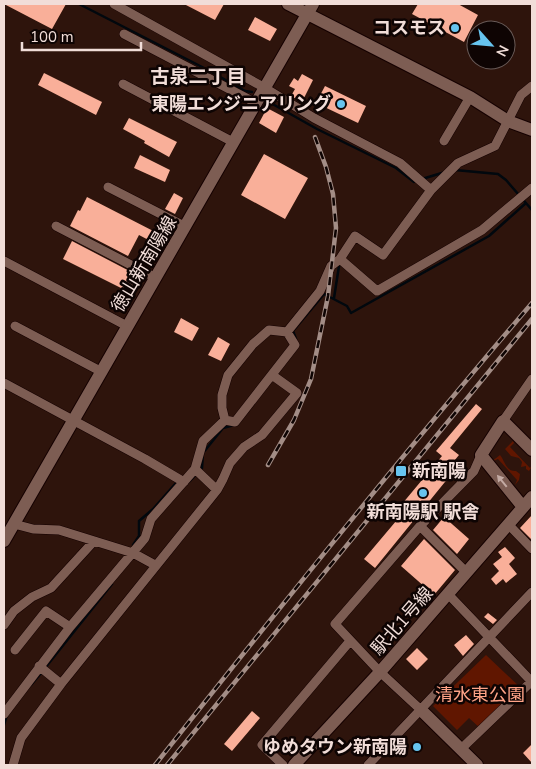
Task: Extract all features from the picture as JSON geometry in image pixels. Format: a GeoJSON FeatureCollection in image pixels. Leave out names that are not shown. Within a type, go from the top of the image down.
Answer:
{"type":"FeatureCollection","features":[{"type":"Feature","properties":{"kind":"street"},"geometry":{"type":"LineString","coordinates":[[114,4],[265,88],[314,118],[400,163],[431,190]]}},
{"type":"Feature","properties":{"kind":"street"},"geometry":{"type":"LineString","coordinates":[[288,4],[311,9],[470,96],[508,121],[532,130]]}},
{"type":"Feature","properties":{"kind":"street","name":"徳山新南陽線"},"geometry":{"type":"LineString","coordinates":[[4,541],[311,9]]}},
{"type":"Feature","properties":{"kind":"street"},"geometry":{"type":"LineString","coordinates":[[124,34],[256,103]]}},
{"type":"Feature","properties":{"kind":"street"},"geometry":{"type":"LineString","coordinates":[[123,84],[233,142]]}},
{"type":"Feature","properties":{"kind":"street"},"geometry":{"type":"LineString","coordinates":[[287,332],[320,291],[331,266],[340,259],[355,236],[383,255],[431,190],[458,163],[495,146],[522,95],[532,86]]}},
{"type":"Feature","properties":{"kind":"street"},"geometry":{"type":"LineString","coordinates":[[444,141],[470,96]]}},
{"type":"Feature","properties":{"kind":"street"},"geometry":{"type":"LineString","coordinates":[[108,187],[186,227]]}},
{"type":"Feature","properties":{"kind":"street"},"geometry":{"type":"LineString","coordinates":[[340,259],[377,291],[482,230],[532,188]]}},
{"type":"Feature","properties":{"kind":"street"},"geometry":{"type":"LineString","coordinates":[[56,226],[156,278]]}},
{"type":"Feature","properties":{"kind":"street"},"geometry":{"type":"LineString","coordinates":[[4,261],[127,326]]}},
{"type":"Feature","properties":{"kind":"street"},"geometry":{"type":"LineString","coordinates":[[15,326],[102,372]]}},
{"type":"Feature","properties":{"kind":"street"},"geometry":{"type":"LineString","coordinates":[[225,420],[222,408],[222,395],[228,375],[253,344],[269,330],[287,332]]}},
{"type":"Feature","properties":{"kind":"street"},"geometry":{"type":"LineString","coordinates":[[225,420],[235,422],[295,345],[287,332]]}},
{"type":"Feature","properties":{"kind":"street"},"geometry":{"type":"LineString","coordinates":[[14,765],[21,738],[61,684],[216,490],[230,463],[244,447],[262,435],[296,393],[272,375]]}},
{"type":"Feature","properties":{"kind":"street"},"geometry":{"type":"LineString","coordinates":[[477,765],[380,672],[335,624],[420,526],[474,470],[481,455],[532,379]]}},
{"type":"Feature","properties":{"kind":"street"},"geometry":{"type":"LineString","coordinates":[[4,383],[184,482]]}},
{"type":"Feature","properties":{"kind":"street"},"geometry":{"type":"LineString","coordinates":[[4,714],[70,627],[145,538],[151,519],[195,469],[203,441],[225,420]]}},
{"type":"Feature","properties":{"kind":"street"},"geometry":{"type":"LineString","coordinates":[[503,421],[532,450]]}},
{"type":"Feature","properties":{"kind":"street"},"geometry":{"type":"LineString","coordinates":[[481,455],[528,502]]}},
{"type":"Feature","properties":{"kind":"street"},"geometry":{"type":"LineString","coordinates":[[195,469],[216,490]]}},
{"type":"Feature","properties":{"kind":"street","name":"駅北1号線"},"geometry":{"type":"LineString","coordinates":[[294,765],[380,672],[528,502]]}},
{"type":"Feature","properties":{"kind":"street"},"geometry":{"type":"LineString","coordinates":[[14,524],[33,529],[59,530],[133,553],[155,565]]}},
{"type":"Feature","properties":{"kind":"street"},"geometry":{"type":"LineString","coordinates":[[509,525],[532,549]]}},
{"type":"Feature","properties":{"kind":"street"},"geometry":{"type":"LineString","coordinates":[[420,526],[466,572]]}},
{"type":"Feature","properties":{"kind":"street"},"geometry":{"type":"LineString","coordinates":[[4,624],[14,611],[32,597],[51,588],[94,541]]}},
{"type":"Feature","properties":{"kind":"street"},"geometry":{"type":"LineString","coordinates":[[368,765],[532,592]]}},
{"type":"Feature","properties":{"kind":"street"},"geometry":{"type":"LineString","coordinates":[[448,594],[532,681],[461,750]]}},
{"type":"Feature","properties":{"kind":"street"},"geometry":{"type":"LineString","coordinates":[[15,650],[46,611],[70,627]]}},
{"type":"Feature","properties":{"kind":"street"},"geometry":{"type":"LineString","coordinates":[[283,765],[262,745],[350,641]]}},
{"type":"Feature","properties":{"kind":"street"},"geometry":{"type":"LineString","coordinates":[[39,666],[61,684]]}},
{"type":"Feature","properties":{"kind":"green space"},"geometry":{"type":"Polygon","coordinates":[[[513,441],[514,443],[510,447],[530,468],[532,466],[529,471],[526,469],[526,466],[521,467],[522,462],[519,458],[511,456],[505,449],[513,441]]]}},
{"type":"Feature","properties":{"kind":"green space"},"geometry":{"type":"Polygon","coordinates":[[[500,455],[510,470],[520,474],[519,480],[515,485],[517,480],[498,459],[491,462],[500,455]]]}},
{"type":"Feature","properties":{"kind":"green space","name":"清水東公園"},"geometry":{"type":"Polygon","coordinates":[[[486,655],[522,689],[481,729],[469,718],[457,730],[433,706],[486,655]]]}},
{"type":"Feature","properties":{"kind":"building"},"geometry":{"type":"Polygon","coordinates":[[[4,4],[66,4],[52,29],[4,4]]]}},
{"type":"Feature","properties":{"kind":"building"},"geometry":{"type":"Polygon","coordinates":[[[184,4],[224,4],[215,20],[184,4]]]}},
{"type":"Feature","properties":{"kind":"building","name":"コスモス"},"geometry":{"type":"Polygon","coordinates":[[[418,4],[458,4],[478,15],[475,20],[466,20],[466,38],[464,42],[412,14],[418,4]]]}},
{"type":"Feature","properties":{"kind":"building"},"geometry":{"type":"Polygon","coordinates":[[[255,17],[277,29],[270,41],[248,30],[255,17]]]}},
{"type":"Feature","properties":{"kind":"building"},"geometry":{"type":"Polygon","coordinates":[[[44,73],[102,102],[96,115],[38,85],[44,73]]]}},
{"type":"Feature","properties":{"kind":"building"},"geometry":{"type":"Polygon","coordinates":[[[302,74],[313,80],[302,102],[291,96],[295,89],[289,86],[294,78],[298,81],[302,74]]]}},
{"type":"Feature","properties":{"kind":"building","name":"東陽エンジニアリング"},"geometry":{"type":"Polygon","coordinates":[[[325,86],[366,106],[358,123],[316,103],[325,86]]]}},
{"type":"Feature","properties":{"kind":"building"},"geometry":{"type":"Polygon","coordinates":[[[267,108],[284,117],[276,133],[259,123],[267,108]]]}},
{"type":"Feature","properties":{"kind":"building"},"geometry":{"type":"Polygon","coordinates":[[[129,118],[177,142],[169,157],[123,129],[129,118]]]}},
{"type":"Feature","properties":{"kind":"building"},"geometry":{"type":"Polygon","coordinates":[[[264,154],[308,178],[285,219],[241,195],[264,154]]]}},
{"type":"Feature","properties":{"kind":"building"},"geometry":{"type":"Polygon","coordinates":[[[140,155],[170,170],[165,182],[134,168],[140,155]]]}},
{"type":"Feature","properties":{"kind":"building"},"geometry":{"type":"Polygon","coordinates":[[[174,193],[183,198],[175,214],[165,209],[174,193]]]}},
{"type":"Feature","properties":{"kind":"building"},"geometry":{"type":"Polygon","coordinates":[[[87,197],[163,236],[158,245],[139,235],[128,256],[70,226],[87,197]]]}},
{"type":"Feature","properties":{"kind":"building"},"geometry":{"type":"Polygon","coordinates":[[[72,241],[139,276],[131,293],[63,259],[72,241]]]}},
{"type":"Feature","properties":{"kind":"building"},"geometry":{"type":"Polygon","coordinates":[[[181,318],[199,328],[192,341],[174,332],[181,318]]]}},
{"type":"Feature","properties":{"kind":"building"},"geometry":{"type":"Polygon","coordinates":[[[218,337],[230,344],[221,361],[208,355],[218,337]]]}},
{"type":"Feature","properties":{"kind":"building","name":"新南陽駅 駅舎"},"geometry":{"type":"Polygon","coordinates":[[[476,404],[482,409],[450,448],[459,455],[444,473],[449,477],[375,568],[364,559],[402,514],[397,510],[442,456],[436,451],[476,404]]]}},
{"type":"Feature","properties":{"kind":"building"},"geometry":{"type":"Polygon","coordinates":[[[532,515],[532,540],[520,528],[532,515]]]}},
{"type":"Feature","properties":{"kind":"building"},"geometry":{"type":"Polygon","coordinates":[[[444,517],[469,539],[457,554],[433,530],[444,517]]]}},
{"type":"Feature","properties":{"kind":"building"},"geometry":{"type":"Polygon","coordinates":[[[424,539],[455,570],[434,595],[401,566],[424,539]]]}},
{"type":"Feature","properties":{"kind":"building"},"geometry":{"type":"Polygon","coordinates":[[[505,547],[515,558],[509,564],[517,574],[506,583],[503,579],[496,585],[491,579],[499,571],[493,564],[502,557],[498,552],[505,547]]]}},
{"type":"Feature","properties":{"kind":"building"},"geometry":{"type":"Polygon","coordinates":[[[488,613],[497,620],[493,624],[484,617],[488,613]]]}},
{"type":"Feature","properties":{"kind":"building"},"geometry":{"type":"Polygon","coordinates":[[[466,635],[474,644],[463,656],[454,645],[466,635]]]}},
{"type":"Feature","properties":{"kind":"building"},"geometry":{"type":"Polygon","coordinates":[[[417,648],[428,659],[417,670],[406,659],[417,648]]]}},
{"type":"Feature","properties":{"kind":"building"},"geometry":{"type":"Polygon","coordinates":[[[252,711],[260,718],[232,751],[224,744],[252,711]]]}},
{"type":"Feature","properties":{"kind":"building"},"geometry":{"type":"Polygon","coordinates":[[[532,744],[532,763],[523,753],[532,744]]]}},
{"type":"Feature","properties":{"kind":"waterway"},"geometry":{"type":"LineString","coordinates":[[79,4],[245,91],[252,92]]}},
{"type":"Feature","properties":{"kind":"waterway"},"geometry":{"type":"LineString","coordinates":[[269,102],[317,129],[396,168],[414,182],[416,181]]}},
{"type":"Feature","properties":{"kind":"waterway"},"geometry":{"type":"LineString","coordinates":[[455,170],[498,174],[506,180],[532,210]]}},
{"type":"Feature","properties":{"kind":"waterway"},"geometry":{"type":"LineString","coordinates":[[422,179],[445,172]]}},
{"type":"Feature","properties":{"kind":"waterway"},"geometry":{"type":"LineString","coordinates":[[296,339],[293,331],[324,294],[347,306],[351,313],[489,236],[526,203]]}},
{"type":"Feature","properties":{"kind":"waterway"},"geometry":{"type":"LineString","coordinates":[[334,298],[339,266]]}},
{"type":"Feature","properties":{"kind":"waterway"},"geometry":{"type":"LineString","coordinates":[[187,482],[202,468],[203,453],[223,428],[234,425]]}},
{"type":"Feature","properties":{"kind":"waterway"},"geometry":{"type":"LineString","coordinates":[[133,545],[139,536],[139,521],[153,509],[176,483],[179,483]]}},
{"type":"Feature","properties":{"kind":"waterway"},"geometry":{"type":"LineString","coordinates":[[45,668],[112,584]]}},
{"type":"Feature","properties":{"kind":"waterway"},"geometry":{"type":"LineString","coordinates":[[31,685],[42,672]]}},
{"type":"Feature","properties":{"kind":"waterway"},"geometry":{"type":"LineString","coordinates":[[4,725],[7,715]]}},
{"type":"Feature","properties":{"kind":"railway"},"geometry":{"type":"LineString","coordinates":[[268,465],[294,420],[311,379],[328,296],[336,228],[333,194],[315,137]]}},
{"type":"Feature","properties":{"kind":"railway"},"geometry":{"type":"LineString","coordinates":[[155,765],[341,532],[532,303]]}},
{"type":"Feature","properties":{"kind":"railway"},"geometry":{"type":"LineString","coordinates":[[167,765],[532,319]]}},
{"type":"Feature","properties":{"kind":"place","name":"コスモス"},"geometry":{"type":"Point","coordinates":[455,28]}},
{"type":"Feature","properties":{"kind":"place","name":"東陽エンジニアリング"},"geometry":{"type":"Point","coordinates":[341,104]}},
{"type":"Feature","properties":{"kind":"place","name":"新南陽"},"geometry":{"type":"Point","coordinates":[401,471]}},
{"type":"Feature","properties":{"kind":"place","name":"新南陽駅 駅舎"},"geometry":{"type":"Point","coordinates":[423,493]}},
{"type":"Feature","properties":{"kind":"place","name":"ゆめタウン新南陽"},"geometry":{"type":"Point","coordinates":[417,747]}},
{"type":"Feature","properties":{"kind":"district","name":"古泉二丁目"},"geometry":{"type":"Point","coordinates":[198,76]}}]}
